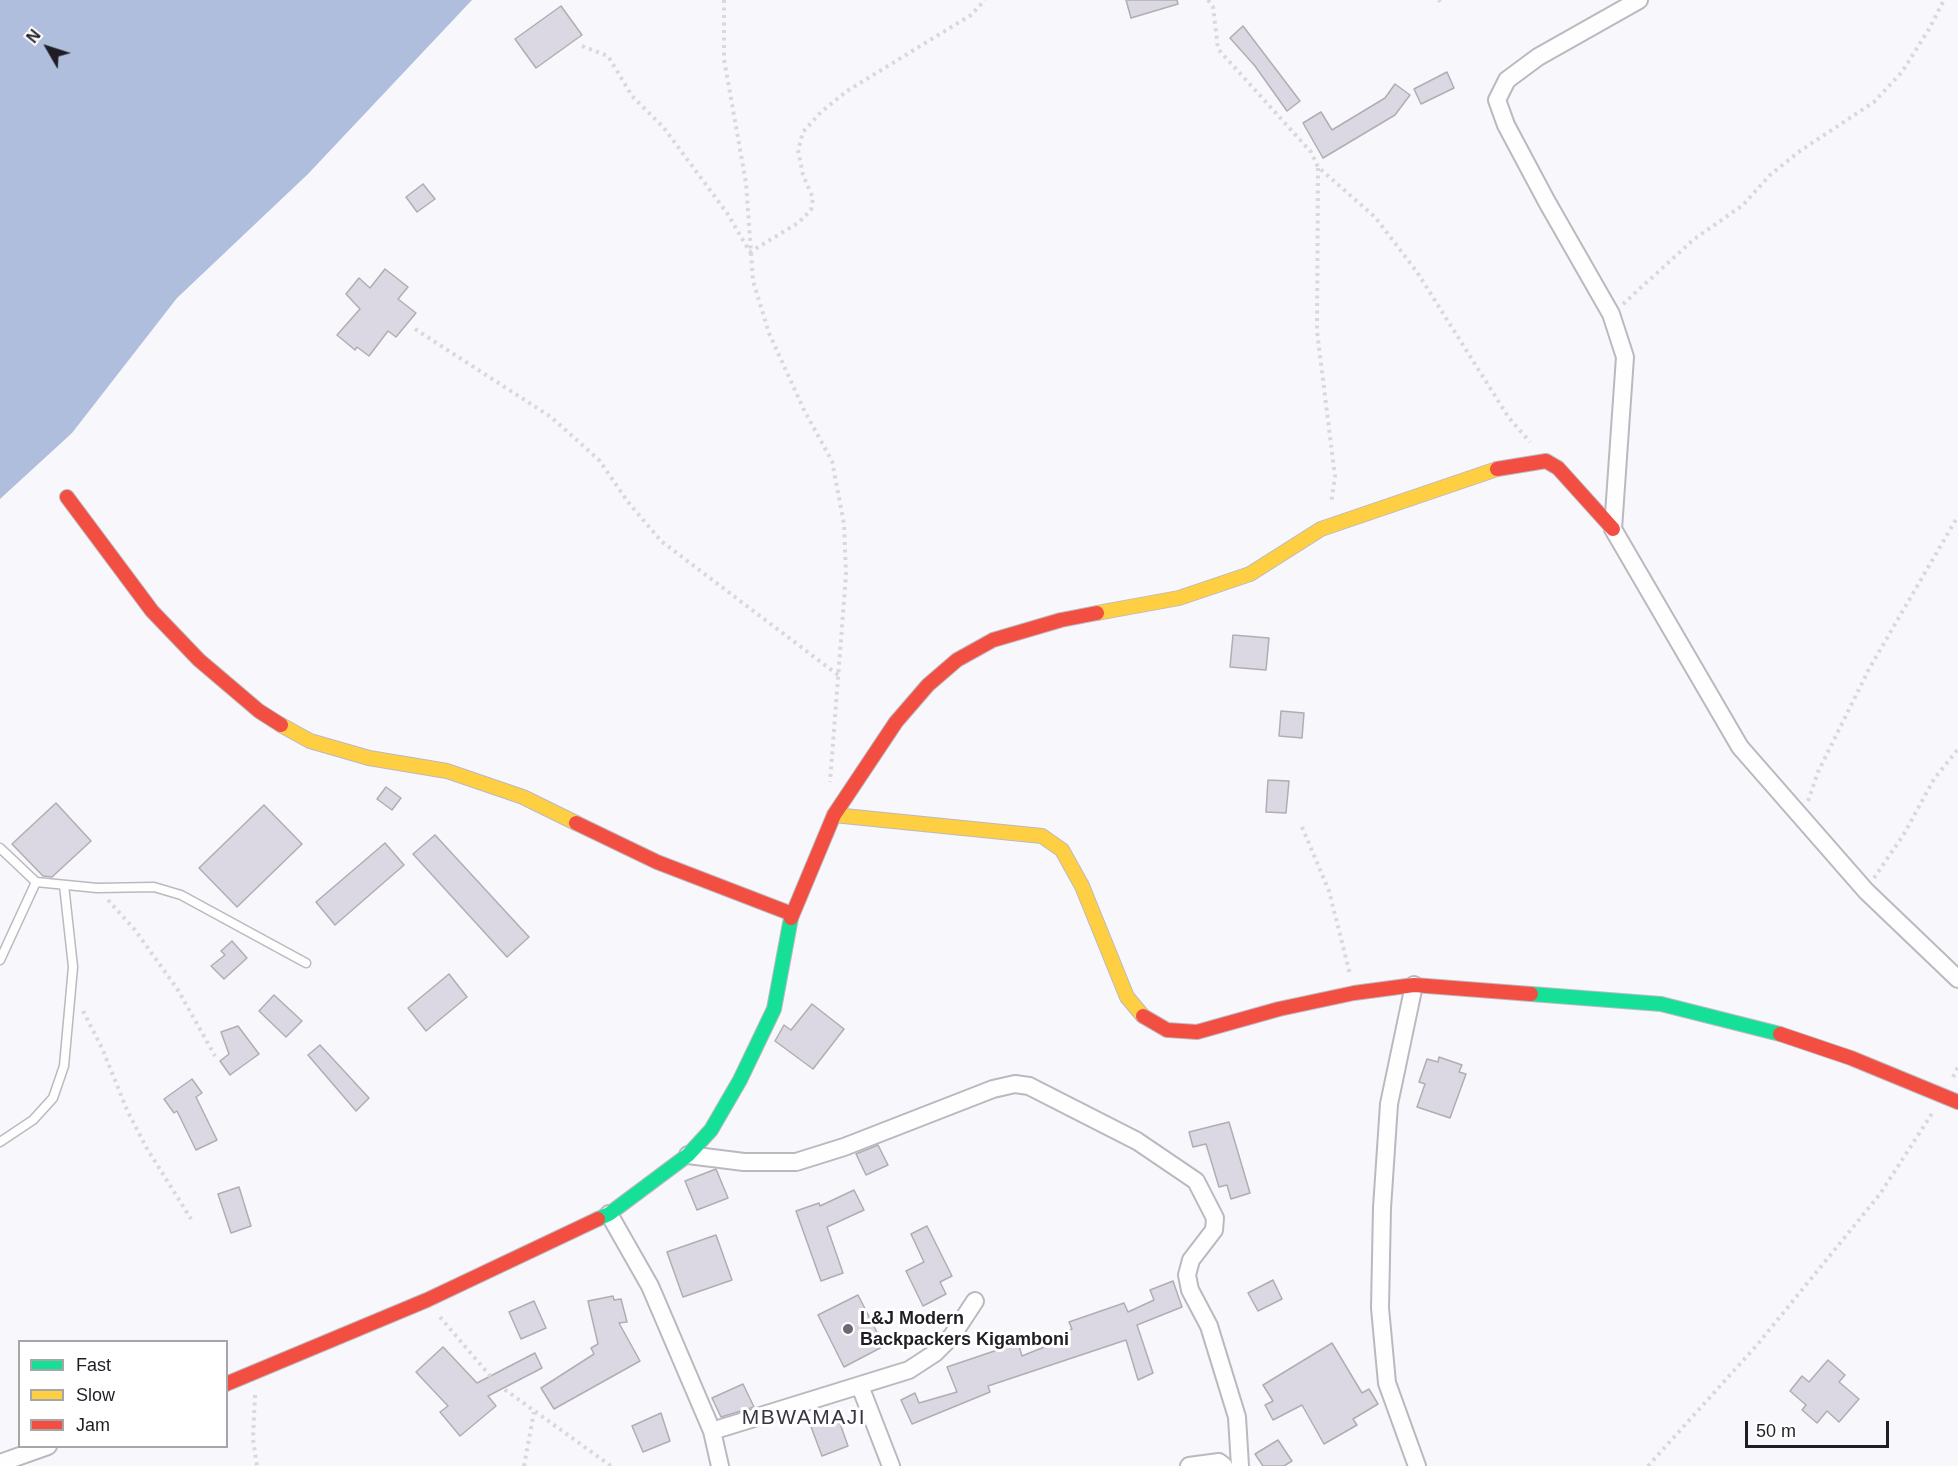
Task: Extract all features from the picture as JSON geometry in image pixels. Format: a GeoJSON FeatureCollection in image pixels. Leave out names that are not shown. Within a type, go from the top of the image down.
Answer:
{"type":"FeatureCollection","features":[{"type":"Feature","properties":{"kind":"street"},"geometry":{"type":"LineString","coordinates":[[1612,529],[1625,357],[1611,314],[1547,202],[1506,125],[1497,100],[1507,80],[1538,57],[1639,0]]}},
{"type":"Feature","properties":{"kind":"street"},"geometry":{"type":"LineString","coordinates":[[228,1383],[256,1374],[427,1300],[609,1214],[688,1155],[711,1130],[740,1080],[774,1009],[792,914],[818,848],[834,815],[896,722],[928,685],[957,660],[993,640],[1061,620],[1179,598],[1250,574],[1321,529],[1485,472],[1546,461],[1558,468],[1612,529],[1740,747],[1866,891],[1958,979]]}},
{"type":"Feature","properties":{"kind":"street"},"geometry":{"type":"LineString","coordinates":[[67,497],[152,611],[216,674],[278,723],[320,744],[369,758],[447,771],[523,797],[657,862],[792,914]]}},
{"type":"Feature","properties":{"kind":"street"},"geometry":{"type":"LineString","coordinates":[[834,815],[1042,836],[1062,850],[1082,886],[1127,997],[1146,1020],[1167,1030],[1197,1032],[1279,1009],[1354,993],[1413,985],[1661,1004],[1771,1032],[1851,1058],[1944,1094],[1958,1102]]}},
{"type":"Feature","properties":{"kind":"street"},"geometry":{"type":"LineString","coordinates":[[1413,985],[1389,1104],[1382,1208],[1380,1308],[1387,1383],[1417,1466]]}},
{"type":"Feature","properties":{"kind":"street"},"geometry":{"type":"LineString","coordinates":[[688,1155],[744,1162],[796,1162],[844,1147],[1014,1083],[1029,1086],[1137,1141],[1196,1181],[1215,1218],[1214,1230],[1191,1260],[1187,1275],[1190,1290],[1209,1326],[1237,1417],[1240,1466]]}},
{"type":"Feature","properties":{"kind":"street"},"geometry":{"type":"LineString","coordinates":[[609,1214],[650,1286],[712,1431],[720,1466]]}},
{"type":"Feature","properties":{"kind":"street"},"geometry":{"type":"LineString","coordinates":[[712,1431],[909,1370],[934,1353],[952,1336],[975,1301]]}},
{"type":"Feature","properties":{"kind":"street"},"geometry":{"type":"LineString","coordinates":[[860,1386],[891,1466]]}},
{"type":"Feature","properties":{"kind":"street"},"geometry":{"type":"LineString","coordinates":[[0,1463],[42,1448]]}},
{"type":"Feature","properties":{"kind":"street"},"geometry":{"type":"LineString","coordinates":[[1189,1466],[1219,1462],[1224,1466]]}},
{"type":"Feature","properties":{"kind":"lane"},"geometry":{"type":"LineString","coordinates":[[0,848],[36,882],[98,888],[154,887],[181,895],[306,963]]}},
{"type":"Feature","properties":{"kind":"lane"},"geometry":{"type":"LineString","coordinates":[[0,960],[36,882]]}},
{"type":"Feature","properties":{"kind":"lane"},"geometry":{"type":"LineString","coordinates":[[0,1142],[33,1120],[53,1098],[64,1066],[73,967],[64,885]]}},
{"type":"Feature","properties":{"kind":"path"},"geometry":{"type":"LineString","coordinates":[[724,0],[723,59],[746,183],[753,281],[769,333],[804,410],[832,461],[844,524],[846,575],[829,788],[834,815]]}},
{"type":"Feature","properties":{"kind":"path"},"geometry":{"type":"LineString","coordinates":[[750,252],[798,223],[811,210],[813,198],[803,175],[798,150],[803,132],[815,119],[847,91],[970,15],[985,0]]}},
{"type":"Feature","properties":{"kind":"path"},"geometry":{"type":"LineString","coordinates":[[1208,0],[1213,7],[1218,49],[1311,152],[1318,167],[1375,218],[1396,244],[1447,317],[1509,418],[1546,461]]}},
{"type":"Feature","properties":{"kind":"path"},"geometry":{"type":"LineString","coordinates":[[1611,314],[1693,240],[1743,205],[1770,176],[1800,151],[1874,102],[1902,72],[1944,0]]}},
{"type":"Feature","properties":{"kind":"path"},"geometry":{"type":"LineString","coordinates":[[582,46],[608,56],[632,96],[664,128],[728,213],[750,252]]}},
{"type":"Feature","properties":{"kind":"path"},"geometry":{"type":"LineString","coordinates":[[1318,167],[1317,331],[1335,477],[1334,497],[1321,529]]}},
{"type":"Feature","properties":{"kind":"path"},"geometry":{"type":"LineString","coordinates":[[415,328],[551,417],[598,460],[628,502],[661,541],[839,675]]}},
{"type":"Feature","properties":{"kind":"path"},"geometry":{"type":"LineString","coordinates":[[1802,819],[1818,772],[1869,669],[1958,516]]}},
{"type":"Feature","properties":{"kind":"path"},"geometry":{"type":"LineString","coordinates":[[1866,891],[1904,834],[1934,779],[1958,749]]}},
{"type":"Feature","properties":{"kind":"path"},"geometry":{"type":"LineString","coordinates":[[1302,826],[1329,891],[1342,935],[1354,993]]}},
{"type":"Feature","properties":{"kind":"path"},"geometry":{"type":"LineString","coordinates":[[98,888],[135,930],[178,990],[215,1056]]}},
{"type":"Feature","properties":{"kind":"path"},"geometry":{"type":"LineString","coordinates":[[71,990],[102,1048],[127,1110],[146,1147],[191,1219]]}},
{"type":"Feature","properties":{"kind":"path"},"geometry":{"type":"LineString","coordinates":[[1648,1466],[1757,1346],[1880,1194],[1944,1094]]}},
{"type":"Feature","properties":{"kind":"path"},"geometry":{"type":"LineString","coordinates":[[427,1300],[497,1384],[611,1466]]}},
{"type":"Feature","properties":{"kind":"path"},"geometry":{"type":"LineString","coordinates":[[256,1374],[253,1438],[257,1466]]}},
{"type":"Feature","properties":{"kind":"path"},"geometry":{"type":"LineString","coordinates":[[524,1466],[534,1412]]}},
{"type":"Feature","properties":{"kind":"water"},"geometry":{"type":"Polygon","coordinates":[[[0,0],[472,0],[308,174],[177,298],[72,433],[0,499],[0,0]]]}},
{"type":"Feature","properties":{"kind":"building"},"geometry":{"type":"Polygon","coordinates":[[[1126,0],[1177,0],[1178,4],[1131,18],[1126,0]]]}},
{"type":"Feature","properties":{"kind":"building"},"geometry":{"type":"Polygon","coordinates":[[[561,6],[582,35],[536,68],[515,39],[561,6]]]}},
{"type":"Feature","properties":{"kind":"building"},"geometry":{"type":"Polygon","coordinates":[[[1243,26],[1300,101],[1287,111],[1255,66],[1230,38],[1243,26]]]}},
{"type":"Feature","properties":{"kind":"building"},"geometry":{"type":"Polygon","coordinates":[[[1447,72],[1454,88],[1421,104],[1414,89],[1447,72]]]}},
{"type":"Feature","properties":{"kind":"building"},"geometry":{"type":"Polygon","coordinates":[[[1395,84],[1410,95],[1395,115],[1323,158],[1303,123],[1321,112],[1332,130],[1385,98],[1395,84]]]}},
{"type":"Feature","properties":{"kind":"building"},"geometry":{"type":"Polygon","coordinates":[[[423,184],[435,199],[417,212],[406,197],[423,184]]]}},
{"type":"Feature","properties":{"kind":"building"},"geometry":{"type":"Polygon","coordinates":[[[385,269],[408,287],[398,299],[416,313],[396,337],[388,331],[369,356],[357,347],[355,350],[337,335],[360,309],[346,294],[359,278],[370,288],[385,269]]]}},
{"type":"Feature","properties":{"kind":"building"},"geometry":{"type":"Polygon","coordinates":[[[1233,635],[1269,638],[1266,670],[1230,667],[1233,635]]]}},
{"type":"Feature","properties":{"kind":"building"},"geometry":{"type":"Polygon","coordinates":[[[1281,711],[1304,713],[1302,738],[1279,736],[1281,711]]]}},
{"type":"Feature","properties":{"kind":"building"},"geometry":{"type":"Polygon","coordinates":[[[1268,780],[1289,781],[1286,813],[1266,812],[1268,780]]]}},
{"type":"Feature","properties":{"kind":"building"},"geometry":{"type":"Polygon","coordinates":[[[386,787],[401,798],[392,810],[377,799],[386,787]]]}},
{"type":"Feature","properties":{"kind":"building"},"geometry":{"type":"Polygon","coordinates":[[[56,803],[91,841],[52,877],[43,876],[12,844],[56,803]]]}},
{"type":"Feature","properties":{"kind":"building"},"geometry":{"type":"Polygon","coordinates":[[[264,805],[302,844],[237,907],[199,868],[264,805]]]}},
{"type":"Feature","properties":{"kind":"building"},"geometry":{"type":"Polygon","coordinates":[[[435,835],[529,937],[507,957],[413,854],[435,835]]]}},
{"type":"Feature","properties":{"kind":"building"},"geometry":{"type":"Polygon","coordinates":[[[385,843],[404,865],[335,925],[316,902],[385,843]]]}},
{"type":"Feature","properties":{"kind":"building"},"geometry":{"type":"Polygon","coordinates":[[[232,941],[247,958],[224,979],[211,966],[225,955],[221,951],[232,941]]]}},
{"type":"Feature","properties":{"kind":"building"},"geometry":{"type":"Polygon","coordinates":[[[449,974],[467,997],[426,1031],[408,1008],[449,974]]]}},
{"type":"Feature","properties":{"kind":"building"},"geometry":{"type":"Polygon","coordinates":[[[274,995],[302,1021],[286,1037],[259,1011],[274,995]]]}},
{"type":"Feature","properties":{"kind":"building"},"geometry":{"type":"Polygon","coordinates":[[[812,1004],[844,1029],[813,1069],[775,1041],[784,1025],[791,1030],[812,1004]]]}},
{"type":"Feature","properties":{"kind":"building"},"geometry":{"type":"Polygon","coordinates":[[[238,1026],[259,1054],[230,1075],[220,1061],[229,1054],[221,1032],[238,1026]]]}},
{"type":"Feature","properties":{"kind":"building"},"geometry":{"type":"Polygon","coordinates":[[[320,1045],[369,1098],[356,1111],[308,1055],[320,1045]]]}},
{"type":"Feature","properties":{"kind":"building"},"geometry":{"type":"Polygon","coordinates":[[[1439,1057],[1462,1065],[1459,1072],[1466,1074],[1450,1118],[1417,1107],[1425,1084],[1419,1082],[1427,1059],[1438,1062],[1439,1057]]]}},
{"type":"Feature","properties":{"kind":"building"},"geometry":{"type":"Polygon","coordinates":[[[192,1079],[202,1093],[196,1097],[217,1140],[196,1150],[177,1111],[174,1113],[164,1099],[192,1079]]]}},
{"type":"Feature","properties":{"kind":"building"},"geometry":{"type":"Polygon","coordinates":[[[1229,1122],[1250,1193],[1231,1199],[1227,1185],[1219,1187],[1206,1144],[1193,1147],[1189,1132],[1229,1122]]]}},
{"type":"Feature","properties":{"kind":"building"},"geometry":{"type":"Polygon","coordinates":[[[878,1145],[888,1165],[866,1175],[856,1154],[878,1145]]]}},
{"type":"Feature","properties":{"kind":"building"},"geometry":{"type":"Polygon","coordinates":[[[716,1169],[728,1198],[697,1210],[685,1181],[716,1169]]]}},
{"type":"Feature","properties":{"kind":"building"},"geometry":{"type":"Polygon","coordinates":[[[239,1187],[251,1226],[231,1233],[218,1194],[239,1187]]]}},
{"type":"Feature","properties":{"kind":"building"},"geometry":{"type":"Polygon","coordinates":[[[854,1190],[864,1210],[827,1227],[843,1273],[821,1281],[796,1211],[819,1203],[820,1206],[854,1190]]]}},
{"type":"Feature","properties":{"kind":"building"},"geometry":{"type":"Polygon","coordinates":[[[927,1226],[952,1276],[940,1282],[946,1294],[923,1306],[906,1271],[924,1262],[911,1234],[927,1226]]]}},
{"type":"Feature","properties":{"kind":"building"},"geometry":{"type":"Polygon","coordinates":[[[716,1235],[732,1280],[683,1297],[667,1252],[716,1235]]]}},
{"type":"Feature","properties":{"kind":"building"},"geometry":{"type":"Polygon","coordinates":[[[1273,1280],[1282,1299],[1258,1311],[1248,1293],[1273,1280]]]}},
{"type":"Feature","properties":{"kind":"building"},"geometry":{"type":"Polygon","coordinates":[[[1173,1281],[1182,1307],[1137,1325],[1153,1373],[1138,1380],[1126,1340],[988,1386],[990,1392],[912,1424],[901,1400],[915,1393],[919,1403],[957,1392],[947,1367],[1018,1343],[1022,1356],[1049,1345],[1047,1338],[1072,1329],[1069,1322],[1124,1303],[1128,1312],[1154,1300],[1150,1290],[1173,1281]]]}},
{"type":"Feature","properties":{"kind":"building"},"geometry":{"type":"Polygon","coordinates":[[[858,1295],[884,1346],[844,1367],[818,1315],[858,1295]]]}},
{"type":"Feature","properties":{"kind":"building"},"geometry":{"type":"Polygon","coordinates":[[[613,1296],[614,1300],[621,1299],[627,1322],[619,1323],[640,1361],[554,1409],[541,1388],[594,1354],[591,1348],[598,1344],[588,1301],[613,1296]]]}},
{"type":"Feature","properties":{"kind":"building"},"geometry":{"type":"Polygon","coordinates":[[[534,1301],[546,1328],[521,1339],[509,1312],[534,1301]]]}},
{"type":"Feature","properties":{"kind":"building"},"geometry":{"type":"Polygon","coordinates":[[[1332,1343],[1362,1393],[1369,1389],[1378,1404],[1353,1419],[1357,1425],[1324,1444],[1302,1405],[1273,1420],[1265,1405],[1273,1401],[1263,1385],[1332,1343]]]}},
{"type":"Feature","properties":{"kind":"building"},"geometry":{"type":"Polygon","coordinates":[[[443,1347],[477,1383],[535,1353],[542,1368],[488,1396],[496,1406],[460,1436],[440,1412],[448,1406],[416,1372],[443,1347]]]}},
{"type":"Feature","properties":{"kind":"building"},"geometry":{"type":"Polygon","coordinates":[[[1828,1360],[1845,1375],[1839,1382],[1859,1399],[1839,1422],[1827,1411],[1817,1423],[1802,1410],[1806,1405],[1790,1391],[1802,1376],[1809,1382],[1828,1360]]]}},
{"type":"Feature","properties":{"kind":"building"},"geometry":{"type":"Polygon","coordinates":[[[743,1384],[754,1407],[721,1417],[712,1398],[743,1384]]]}},
{"type":"Feature","properties":{"kind":"building"},"geometry":{"type":"Polygon","coordinates":[[[661,1413],[670,1441],[643,1452],[632,1426],[661,1413]]]}},
{"type":"Feature","properties":{"kind":"building"},"geometry":{"type":"Polygon","coordinates":[[[837,1415],[848,1446],[822,1456],[810,1424],[837,1415]]]}},
{"type":"Feature","properties":{"kind":"building"},"geometry":{"type":"Polygon","coordinates":[[[1278,1440],[1292,1461],[1284,1466],[1263,1466],[1255,1454],[1278,1440]]]}},
{"type":"Feature","properties":{"kind":"traffic: fast"},"geometry":{"type":"LineString","coordinates":[[598,1219],[609,1214],[688,1155],[711,1130],[740,1080],[774,1009],[791,918]]}},
{"type":"Feature","properties":{"kind":"traffic: fast"},"geometry":{"type":"LineString","coordinates":[[1531,994],[1661,1004],[1780,1034]]}},
{"type":"Feature","properties":{"kind":"traffic: slow"},"geometry":{"type":"LineString","coordinates":[[1097,613],[1179,598],[1250,574],[1321,529],[1497,469]]}},
{"type":"Feature","properties":{"kind":"traffic: slow"},"geometry":{"type":"LineString","coordinates":[[281,725],[310,741],[369,758],[447,771],[523,797],[576,823]]}},
{"type":"Feature","properties":{"kind":"traffic: slow"},"geometry":{"type":"LineString","coordinates":[[834,815],[1042,836],[1062,850],[1082,886],[1127,997],[1143,1016]]}},
{"type":"Feature","properties":{"kind":"traffic: jam"},"geometry":{"type":"LineString","coordinates":[[1497,469],[1546,461],[1558,468],[1613,529]]}},
{"type":"Feature","properties":{"kind":"traffic: jam"},"geometry":{"type":"LineString","coordinates":[[67,497],[152,611],[199,660],[259,711],[281,725]]}},
{"type":"Feature","properties":{"kind":"traffic: jam"},"geometry":{"type":"LineString","coordinates":[[791,918],[834,815],[896,722],[928,685],[957,660],[993,640],[1061,620],[1097,613]]}},
{"type":"Feature","properties":{"kind":"traffic: jam"},"geometry":{"type":"LineString","coordinates":[[576,823],[657,862],[792,914]]}},
{"type":"Feature","properties":{"kind":"traffic: jam"},"geometry":{"type":"LineString","coordinates":[[1143,1016],[1167,1030],[1197,1032],[1279,1009],[1354,993],[1414,985],[1531,994]]}},
{"type":"Feature","properties":{"kind":"traffic: jam"},"geometry":{"type":"LineString","coordinates":[[1780,1034],[1851,1058],[1958,1102]]}},
{"type":"Feature","properties":{"kind":"traffic: jam"},"geometry":{"type":"LineString","coordinates":[[228,1383],[427,1300],[598,1219]]}},
{"type":"Feature","properties":{"kind":"place","name":"L&J Modern Backpackers Kigamboni"},"geometry":{"type":"Point","coordinates":[848,1329]}},
{"type":"Feature","properties":{"kind":"district","name":"MBWAMAJI"},"geometry":{"type":"Point","coordinates":[804,1418]}}]}
